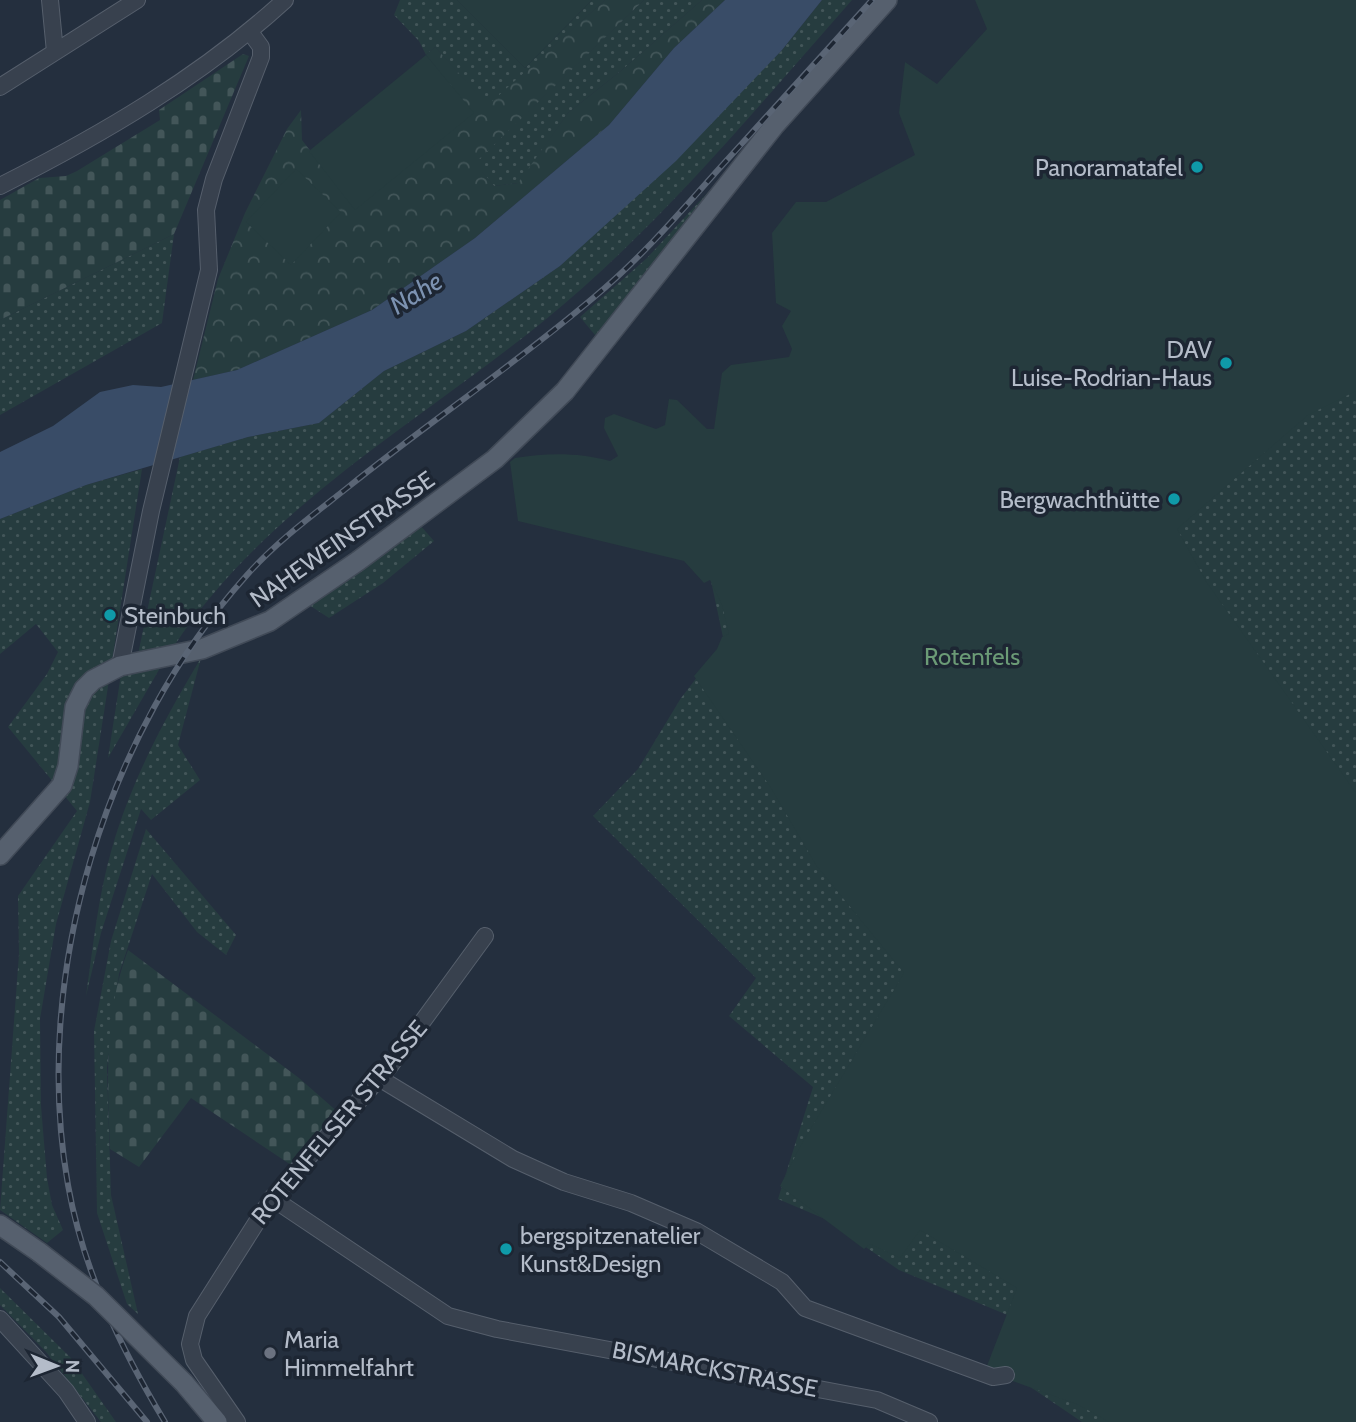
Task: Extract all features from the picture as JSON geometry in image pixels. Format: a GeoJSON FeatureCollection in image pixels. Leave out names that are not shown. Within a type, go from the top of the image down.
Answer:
{"type":"FeatureCollection","features":[{"type":"Feature","properties":{"kind":"main road","name":"NAHEWEINSTRASSE"},"geometry":{"type":"LineString","coordinates":[[0,855],[62,785],[68,766],[75,707],[84,689],[103,673],[120,666],[222,642],[287,611],[495,459],[565,391],[774,126],[887,0]]}},
{"type":"Feature","properties":{"kind":"main road"},"geometry":{"type":"LineString","coordinates":[[0,1225],[96,1296],[184,1383],[217,1422]]}},
{"type":"Feature","properties":{"kind":"street"},"geometry":{"type":"LineString","coordinates":[[50,0],[55,52]]}},
{"type":"Feature","properties":{"kind":"street"},"geometry":{"type":"LineString","coordinates":[[0,87],[137,0]]}},
{"type":"Feature","properties":{"kind":"street"},"geometry":{"type":"LineString","coordinates":[[0,186],[102,132],[250,32],[285,0]]}},
{"type":"Feature","properties":{"kind":"street"},"geometry":{"type":"LineString","coordinates":[[120,666],[150,511],[210,261],[205,224],[208,200],[232,128],[261,57],[261,47],[250,32]]}},
{"type":"Feature","properties":{"kind":"street","name":"ROTENFELSER STRASSE"},"geometry":{"type":"LineString","coordinates":[[237,1422],[194,1360],[190,1344],[197,1316],[208,1294],[272,1198],[379,1078],[485,936]]}},
{"type":"Feature","properties":{"kind":"street"},"geometry":{"type":"LineString","coordinates":[[379,1078],[513,1159],[564,1182],[631,1203],[696,1231],[782,1282],[805,1308],[993,1377],[1006,1375]]}},
{"type":"Feature","properties":{"kind":"street","name":"BISMARCKSTRASSE"},"geometry":{"type":"LineString","coordinates":[[272,1198],[448,1316],[497,1329],[877,1400],[929,1422]]}},
{"type":"Feature","properties":{"kind":"street"},"geometry":{"type":"LineString","coordinates":[[0,1319],[66,1391],[88,1422]]}},
{"type":"Feature","properties":{"kind":"green space"},"geometry":{"type":"Polygon","coordinates":[[[400,0],[457,0],[525,68],[592,0],[605,0],[488,106],[435,47],[426,55],[419,41],[394,15],[400,0]]]}},
{"type":"Feature","properties":{"kind":"green space"},"geometry":{"type":"Polygon","coordinates":[[[457,0],[592,0],[525,68],[457,0]]]}},
{"type":"Feature","properties":{"kind":"green space"},"geometry":{"type":"Polygon","coordinates":[[[605,0],[644,0],[475,163],[494,186],[518,183],[568,113],[702,0],[725,0],[674,48],[609,125],[475,238],[372,310],[237,370],[193,380],[218,279],[245,213],[287,129],[301,110],[302,140],[355,209],[473,113],[426,55],[435,47],[488,105],[605,0]]]}},
{"type":"Feature","properties":{"kind":"green space"},"geometry":{"type":"Polygon","coordinates":[[[644,0],[702,0],[568,113],[519,183],[494,186],[474,163],[644,0]]]}},
{"type":"Feature","properties":{"kind":"green space"},"geometry":{"type":"Polygon","coordinates":[[[822,0],[852,0],[705,166],[628,246],[545,320],[299,508],[254,550],[212,596],[174,646],[138,654],[180,457],[248,437],[319,423],[384,371],[466,331],[560,266],[782,50],[822,0]]]}},
{"type":"Feature","properties":{"kind":"green space","name":"Rotenfels"},"geometry":{"type":"Polygon","coordinates":[[[975,0],[1356,0],[1356,391],[1308,415],[1177,529],[1207,583],[1356,793],[1356,1422],[1109,1422],[1079,1405],[985,1371],[1017,1288],[920,1230],[900,1258],[870,1244],[864,1249],[780,1186],[801,1145],[904,973],[816,865],[771,788],[694,676],[717,649],[722,637],[729,634],[722,605],[710,580],[704,583],[684,561],[518,521],[510,462],[515,458],[562,454],[610,461],[618,456],[604,428],[605,418],[614,414],[656,429],[665,425],[669,399],[677,400],[707,429],[714,429],[722,373],[731,365],[789,357],[792,349],[782,326],[791,311],[776,303],[772,233],[796,202],[826,202],[915,155],[899,113],[905,62],[937,84],[987,29],[975,0]]]}},
{"type":"Feature","properties":{"kind":"green space","name":"Rotenfels"},"geometry":{"type":"Polygon","coordinates":[[[1356,2],[1356,1422],[1082,1422],[998,1365],[1017,1319],[899,1270],[825,1219],[778,1199],[813,1087],[729,1016],[756,978],[593,816],[638,769],[681,698],[724,642],[707,562],[1356,2]]]}},
{"type":"Feature","properties":{"kind":"green space"},"geometry":{"type":"Polygon","coordinates":[[[243,54],[249,56],[174,234],[0,320],[0,200],[39,178],[66,176],[77,171],[160,120],[159,110],[243,54]]]}},
{"type":"Feature","properties":{"kind":"green space"},"geometry":{"type":"Polygon","coordinates":[[[426,55],[474,113],[355,210],[309,151],[426,55]]]}},
{"type":"Feature","properties":{"kind":"green space"},"geometry":{"type":"Polygon","coordinates":[[[296,169],[341,212],[291,265],[246,222],[296,169]]]}},
{"type":"Feature","properties":{"kind":"green space"},"geometry":{"type":"Polygon","coordinates":[[[721,178],[600,341],[580,317],[647,258],[721,178]]]}},
{"type":"Feature","properties":{"kind":"green space"},"geometry":{"type":"Polygon","coordinates":[[[174,234],[162,323],[0,415],[0,320],[174,234]]]}},
{"type":"Feature","properties":{"kind":"green space"},"geometry":{"type":"Polygon","coordinates":[[[142,469],[90,802],[56,924],[40,1019],[41,1106],[47,1178],[52,1205],[63,1230],[47,1243],[0,1210],[19,954],[18,896],[77,811],[8,727],[47,674],[58,652],[36,624],[0,654],[0,519],[86,485],[142,469]]]}},
{"type":"Feature","properties":{"kind":"green space"},"geometry":{"type":"Polygon","coordinates":[[[419,524],[434,541],[383,583],[329,618],[309,605],[419,524]]]}},
{"type":"Feature","properties":{"kind":"green space"},"geometry":{"type":"Polygon","coordinates":[[[201,658],[178,745],[200,780],[151,820],[141,809],[101,933],[86,996],[103,884],[120,822],[150,750],[201,658]]]}},
{"type":"Feature","properties":{"kind":"green space"},"geometry":{"type":"Polygon","coordinates":[[[160,668],[108,758],[121,674],[160,668]]]}},
{"type":"Feature","properties":{"kind":"green space"},"geometry":{"type":"Polygon","coordinates":[[[146,829],[236,935],[226,955],[197,932],[152,874],[119,974],[107,1068],[111,1195],[138,1314],[127,1304],[97,1213],[94,1031],[111,941],[146,829]]]}},
{"type":"Feature","properties":{"kind":"green space"},"geometry":{"type":"Polygon","coordinates":[[[128,950],[299,1078],[339,1113],[294,1167],[191,1098],[139,1167],[110,1149],[108,1073],[111,1023],[120,974],[128,950]]]}},
{"type":"Feature","properties":{"kind":"green space"},"geometry":{"type":"Polygon","coordinates":[[[0,1288],[71,1358],[116,1422],[101,1422],[46,1352],[0,1305],[0,1288]]]}},
{"type":"Feature","properties":{"kind":"water","name":"Nahe"},"geometry":{"type":"Polygon","coordinates":[[[725,0],[822,0],[782,50],[676,161],[560,266],[466,331],[384,371],[319,423],[248,437],[86,485],[0,519],[0,452],[53,426],[100,392],[133,385],[161,387],[237,370],[372,310],[475,238],[609,125],[674,48],[725,0]]]}},
{"type":"Feature","properties":{"kind":"railway"},"geometry":{"type":"LineString","coordinates":[[165,1422],[119,1337],[83,1248],[68,1185],[59,1105],[60,1023],[71,941],[90,860],[118,782],[154,707],[197,638],[258,563],[308,519],[533,347],[610,283],[673,220],[872,0]]}},
{"type":"Feature","properties":{"kind":"railway"},"geometry":{"type":"LineString","coordinates":[[0,1262],[59,1317],[147,1422]]}},
{"type":"Feature","properties":{"kind":"place","name":"Panoramatafel"},"geometry":{"type":"Point","coordinates":[1197,167]}},
{"type":"Feature","properties":{"kind":"place","name":"DAV Luise-Rodrian-Haus"},"geometry":{"type":"Point","coordinates":[1226,363]}},
{"type":"Feature","properties":{"kind":"place","name":"Bergwachthütte"},"geometry":{"type":"Point","coordinates":[1174,499]}},
{"type":"Feature","properties":{"kind":"place","name":"Steinbuch"},"geometry":{"type":"Point","coordinates":[110,615]}},
{"type":"Feature","properties":{"kind":"place","name":"bergspitzenatelier Kunst&Design"},"geometry":{"type":"Point","coordinates":[506,1249]}},
{"type":"Feature","properties":{"kind":"place","name":"Maria Himmelfahrt"},"geometry":{"type":"Point","coordinates":[270,1353]}}]}
